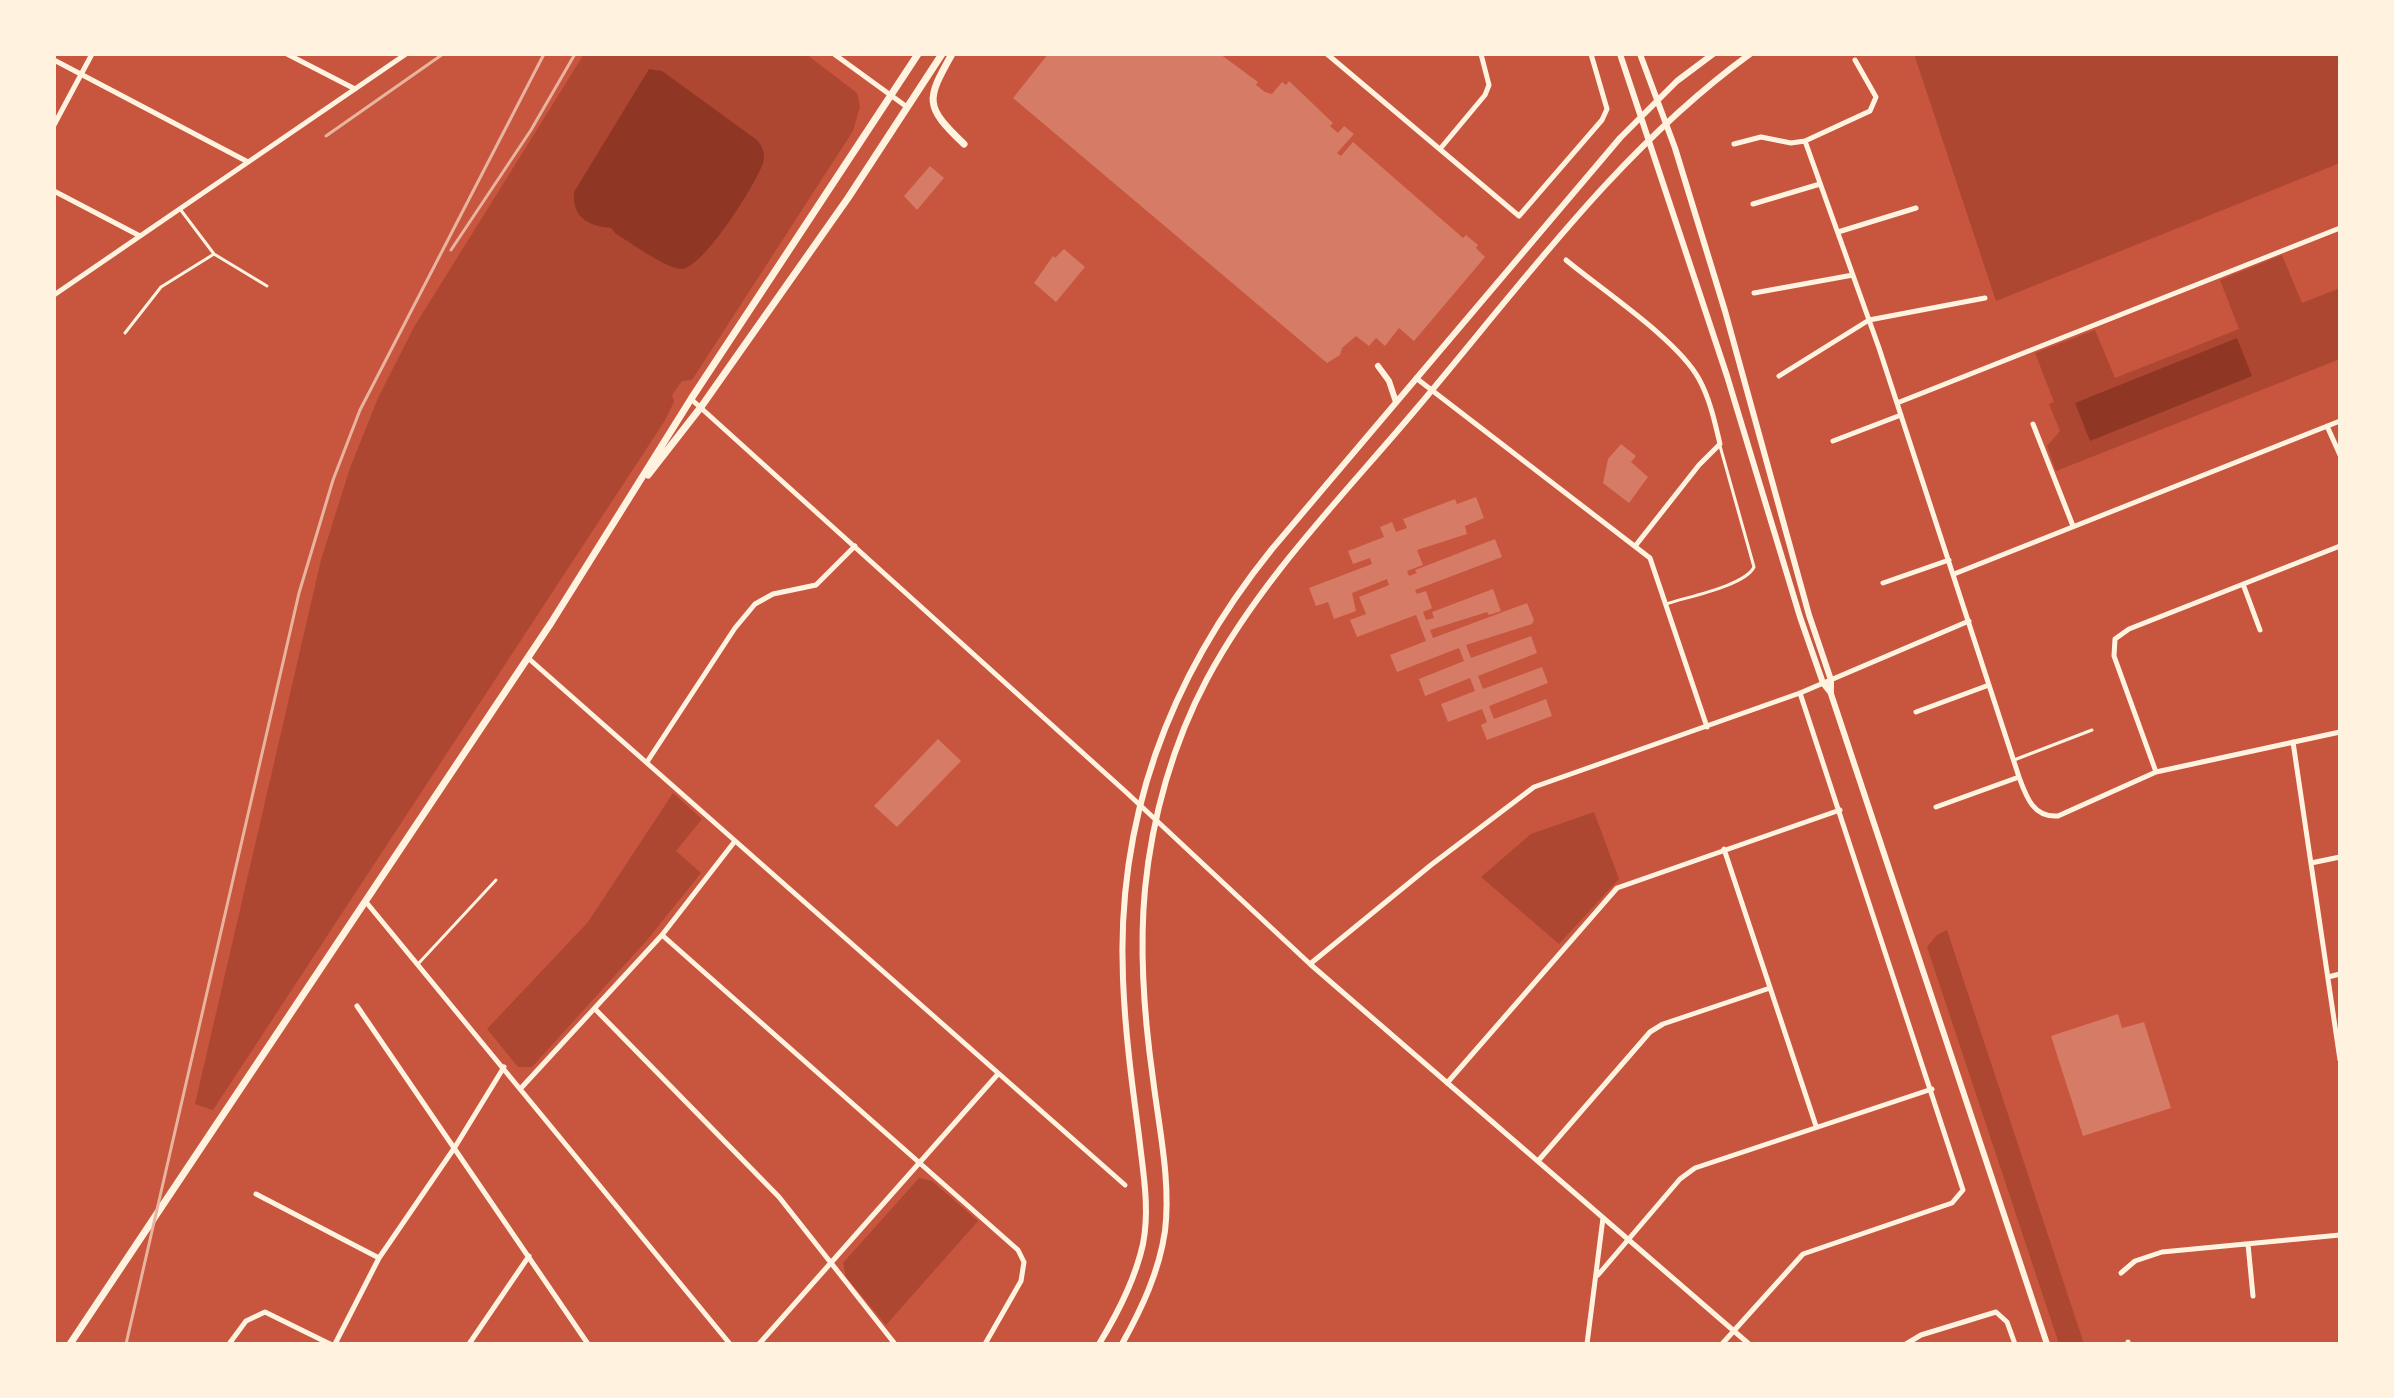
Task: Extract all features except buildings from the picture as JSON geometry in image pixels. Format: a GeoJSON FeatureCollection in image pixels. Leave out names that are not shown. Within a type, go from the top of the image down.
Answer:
{"type":"FeatureCollection","features":[{"type":"Feature","properties":{"kind":"main road"},"geometry":{"type":"LineString","coordinates":[[70,1344],[528,658],[691,399],[918,54]]}},
{"type":"Feature","properties":{"kind":"main road"},"geometry":{"type":"LineString","coordinates":[[641,482],[701,407],[848,198],[942,54]]}},
{"type":"Feature","properties":{"kind":"main road"},"geometry":{"type":"LineString","coordinates":[[952,54],[932,90],[932,100],[939,118],[964,144]]}},
{"type":"Feature","properties":{"kind":"street"},"geometry":{"type":"LineString","coordinates":[[54,125],[92,54]]}},
{"type":"Feature","properties":{"kind":"street"},"geometry":{"type":"LineString","coordinates":[[287,54],[355,89]]}},
{"type":"Feature","properties":{"kind":"street"},"geometry":{"type":"LineString","coordinates":[[54,295],[406,54]]}},
{"type":"Feature","properties":{"kind":"street"},"geometry":{"type":"LineString","coordinates":[[834,54],[907,107]]}},
{"type":"Feature","properties":{"kind":"street"},"geometry":{"type":"LineString","coordinates":[[1327,54],[1519,216],[1602,120],[1606,100],[1591,54]]}},
{"type":"Feature","properties":{"kind":"street"},"geometry":{"type":"LineString","coordinates":[[1440,149],[1485,95],[1488,75],[1481,54]]}},
{"type":"Feature","properties":{"kind":"street"},"geometry":{"type":"LineString","coordinates":[[1620,54],[1744,428],[1795,603],[1823,683],[1831,694],[2047,1344]]}},
{"type":"Feature","properties":{"kind":"street"},"geometry":{"type":"LineString","coordinates":[[1640,54],[1725,311],[1809,615],[1831,680],[1831,694]]}},
{"type":"Feature","properties":{"kind":"street"},"geometry":{"type":"LineString","coordinates":[[1099,1344],[1128,1292],[1145,1226],[1144,1171],[1126,1027],[1122,944],[1130,862],[1140,806],[1167,718],[1222,614],[1396,402],[1641,117],[1713,54]]}},
{"type":"Feature","properties":{"kind":"street"},"geometry":{"type":"LineString","coordinates":[[1122,1344],[1151,1287],[1165,1230],[1165,1181],[1141,952],[1145,884],[1155,820],[1192,710],[1245,615],[1432,390],[1649,140],[1750,54]]}},
{"type":"Feature","properties":{"kind":"street"},"geometry":{"type":"LineString","coordinates":[[54,60],[248,162]]}},
{"type":"Feature","properties":{"kind":"street"},"geometry":{"type":"LineString","coordinates":[[1734,144],[1761,137],[1791,143],[1805,141],[1859,117],[1874,106],[1873,90],[1855,60]]}},
{"type":"Feature","properties":{"kind":"street"},"geometry":{"type":"LineString","coordinates":[[1805,141],[1879,348],[2013,760],[2037,810],[2048,816],[2063,814],[2156,772],[2340,732]]}},
{"type":"Feature","properties":{"kind":"street"},"geometry":{"type":"LineString","coordinates":[[1753,204],[1820,184]]}},
{"type":"Feature","properties":{"kind":"street"},"geometry":{"type":"LineString","coordinates":[[54,191],[140,236]]}},
{"type":"Feature","properties":{"kind":"street"},"geometry":{"type":"LineString","coordinates":[[1838,232],[1916,208]]}},
{"type":"Feature","properties":{"kind":"street"},"geometry":{"type":"LineString","coordinates":[[1897,403],[2340,228]]}},
{"type":"Feature","properties":{"kind":"street"},"geometry":{"type":"LineString","coordinates":[[1566,260],[1691,365],[1705,392],[1720,444],[1699,465],[1636,545]]}},
{"type":"Feature","properties":{"kind":"street"},"geometry":{"type":"LineString","coordinates":[[1754,293],[1853,275]]}},
{"type":"Feature","properties":{"kind":"street"},"geometry":{"type":"LineString","coordinates":[[1779,376],[1869,320],[1985,298]]}},
{"type":"Feature","properties":{"kind":"street"},"geometry":{"type":"LineString","coordinates":[[1378,366],[1389,381],[1396,402]]}},
{"type":"Feature","properties":{"kind":"street"},"geometry":{"type":"LineString","coordinates":[[1416,378],[1650,558],[1707,727]]}},
{"type":"Feature","properties":{"kind":"street"},"geometry":{"type":"LineString","coordinates":[[691,399],[1310,964],[1749,1344]]}},
{"type":"Feature","properties":{"kind":"street"},"geometry":{"type":"LineString","coordinates":[[1833,441],[1901,415]]}},
{"type":"Feature","properties":{"kind":"street"},"geometry":{"type":"LineString","coordinates":[[1954,574],[2340,421]]}},
{"type":"Feature","properties":{"kind":"street"},"geometry":{"type":"LineString","coordinates":[[2033,424],[2073,526]]}},
{"type":"Feature","properties":{"kind":"street"},"geometry":{"type":"LineString","coordinates":[[2327,426],[2340,455]]}},
{"type":"Feature","properties":{"kind":"street"},"geometry":{"type":"LineString","coordinates":[[647,762],[735,628],[755,604],[773,594],[816,585],[855,546]]}},
{"type":"Feature","properties":{"kind":"street"},"geometry":{"type":"LineString","coordinates":[[2156,772],[2113,646],[2120,634],[2340,546]]}},
{"type":"Feature","properties":{"kind":"street"},"geometry":{"type":"LineString","coordinates":[[1883,583],[1949,560]]}},
{"type":"Feature","properties":{"kind":"street"},"geometry":{"type":"LineString","coordinates":[[2243,584],[2260,630]]}},
{"type":"Feature","properties":{"kind":"street"},"geometry":{"type":"LineString","coordinates":[[1310,964],[1527,791],[1800,693],[1969,621]]}},
{"type":"Feature","properties":{"kind":"street"},"geometry":{"type":"LineString","coordinates":[[528,658],[1125,1185]]}},
{"type":"Feature","properties":{"kind":"street"},"geometry":{"type":"LineString","coordinates":[[1916,712],[1989,685]]}},
{"type":"Feature","properties":{"kind":"street"},"geometry":{"type":"LineString","coordinates":[[1722,1344],[1803,1254],[1952,1203],[1961,1196],[1963,1182],[1800,693]]}},
{"type":"Feature","properties":{"kind":"street"},"geometry":{"type":"LineString","coordinates":[[2293,742],[2340,1060]]}},
{"type":"Feature","properties":{"kind":"street"},"geometry":{"type":"LineString","coordinates":[[1936,807],[2019,777]]}},
{"type":"Feature","properties":{"kind":"street"},"geometry":{"type":"LineString","coordinates":[[1447,1083],[1617,888],[1840,810]]}},
{"type":"Feature","properties":{"kind":"street"},"geometry":{"type":"LineString","coordinates":[[522,1087],[662,935],[735,841]]}},
{"type":"Feature","properties":{"kind":"street"},"geometry":{"type":"LineString","coordinates":[[1724,849],[1816,1126]]}},
{"type":"Feature","properties":{"kind":"street"},"geometry":{"type":"LineString","coordinates":[[2311,863],[2340,857]]}},
{"type":"Feature","properties":{"kind":"street"},"geometry":{"type":"LineString","coordinates":[[366,902],[522,1087],[730,1344]]}},
{"type":"Feature","properties":{"kind":"street"},"geometry":{"type":"LineString","coordinates":[[662,935],[1018,1250],[1024,1262],[1021,1281],[985,1344]]}},
{"type":"Feature","properties":{"kind":"street"},"geometry":{"type":"LineString","coordinates":[[2328,977],[2340,974]]}},
{"type":"Feature","properties":{"kind":"street"},"geometry":{"type":"LineString","coordinates":[[1538,1161],[1650,1032],[1663,1024],[1770,988]]}},
{"type":"Feature","properties":{"kind":"street"},"geometry":{"type":"LineString","coordinates":[[357,1006],[588,1344]]}},
{"type":"Feature","properties":{"kind":"street"},"geometry":{"type":"LineString","coordinates":[[596,1010],[763,1181],[895,1344]]}},
{"type":"Feature","properties":{"kind":"street"},"geometry":{"type":"LineString","coordinates":[[229,1344],[246,1321],[265,1312],[333,1344],[379,1258],[455,1147],[504,1067]]}},
{"type":"Feature","properties":{"kind":"street"},"geometry":{"type":"LineString","coordinates":[[759,1344],[998,1074]]}},
{"type":"Feature","properties":{"kind":"street"},"geometry":{"type":"LineString","coordinates":[[1598,1275],[1686,1173],[1816,1126],[1932,1089]]}},
{"type":"Feature","properties":{"kind":"street"},"geometry":{"type":"LineString","coordinates":[[256,1194],[379,1258]]}},
{"type":"Feature","properties":{"kind":"street"},"geometry":{"type":"LineString","coordinates":[[1587,1344],[1603,1217]]}},
{"type":"Feature","properties":{"kind":"street"},"geometry":{"type":"LineString","coordinates":[[2121,1273],[2135,1261],[2162,1252],[2340,1235]]}},
{"type":"Feature","properties":{"kind":"street"},"geometry":{"type":"LineString","coordinates":[[2248,1244],[2253,1296]]}},
{"type":"Feature","properties":{"kind":"street"},"geometry":{"type":"LineString","coordinates":[[469,1344],[529,1256]]}},
{"type":"Feature","properties":{"kind":"street"},"geometry":{"type":"LineString","coordinates":[[1906,1344],[1921,1335],[1996,1312],[2007,1322],[2015,1344]]}},
{"type":"Feature","properties":{"kind":"lane"},"geometry":{"type":"LineString","coordinates":[[180,209],[214,254],[267,286]]}},
{"type":"Feature","properties":{"kind":"lane"},"geometry":{"type":"LineString","coordinates":[[125,333],[161,287],[214,254]]}},
{"type":"Feature","properties":{"kind":"lane"},"geometry":{"type":"LineString","coordinates":[[1666,604],[1735,582],[1752,572],[1754,567],[1720,444]]}},
{"type":"Feature","properties":{"kind":"lane"},"geometry":{"type":"LineString","coordinates":[[2013,760],[2092,730]]}},
{"type":"Feature","properties":{"kind":"lane"},"geometry":{"type":"LineString","coordinates":[[418,964],[496,880]]}},
{"type":"Feature","properties":{"kind":"shaded area"},"geometry":{"type":"Polygon","coordinates":[[[584,54],[806,54],[857,93],[860,107],[853,131],[692,380],[682,381],[672,395],[674,402],[664,422],[213,1110],[195,1104],[321,560],[350,468],[378,398],[414,327],[584,54]]]}},
{"type":"Feature","properties":{"kind":"shaded area"},"geometry":{"type":"Polygon","coordinates":[[[1914,54],[2340,54],[2340,163],[1996,301],[1914,54]]]}},
{"type":"Feature","properties":{"kind":"shaded area"},"geometry":{"type":"Polygon","coordinates":[[[649,69],[662,71],[757,140],[764,153],[758,174],[728,223],[703,255],[682,269],[658,260],[611,228],[589,223],[579,214],[574,201],[574,192],[649,69]]]}},
{"type":"Feature","properties":{"kind":"shaded area"},"geometry":{"type":"Polygon","coordinates":[[[2282,255],[2302,303],[2340,288],[2340,359],[2056,471],[2047,446],[2060,431],[2049,404],[2054,402],[2035,353],[2095,330],[2115,378],[2239,329],[2220,280],[2282,255]]]}},
{"type":"Feature","properties":{"kind":"shaded area"},"geometry":{"type":"Polygon","coordinates":[[[2237,338],[2252,376],[2090,441],[2075,403],[2237,338]]]}},
{"type":"Feature","properties":{"kind":"shaded area"},"geometry":{"type":"Polygon","coordinates":[[[673,793],[702,819],[676,851],[701,873],[648,939],[532,1067],[518,1067],[487,1029],[588,922],[673,793]]]}},
{"type":"Feature","properties":{"kind":"shaded area"},"geometry":{"type":"Polygon","coordinates":[[[1594,812],[1619,879],[1559,944],[1481,877],[1531,834],[1594,812]]]}},
{"type":"Feature","properties":{"kind":"shaded area"},"geometry":{"type":"Polygon","coordinates":[[[1947,930],[2084,1344],[2059,1344],[1927,947],[1937,935],[1947,930]]]}},
{"type":"Feature","properties":{"kind":"shaded area"},"geometry":{"type":"Polygon","coordinates":[[[919,1178],[932,1181],[978,1221],[886,1325],[846,1277],[843,1263],[919,1178]]]}},
{"type":"Feature","properties":{"kind":"railway"},"geometry":{"type":"LineString","coordinates":[[326,136],[443,54]]}},
{"type":"Feature","properties":{"kind":"railway"},"geometry":{"type":"LineString","coordinates":[[126,1344],[299,593],[333,480],[360,410],[544,54]]}},
{"type":"Feature","properties":{"kind":"railway"},"geometry":{"type":"LineString","coordinates":[[451,250],[531,130],[575,54]]}}]}
